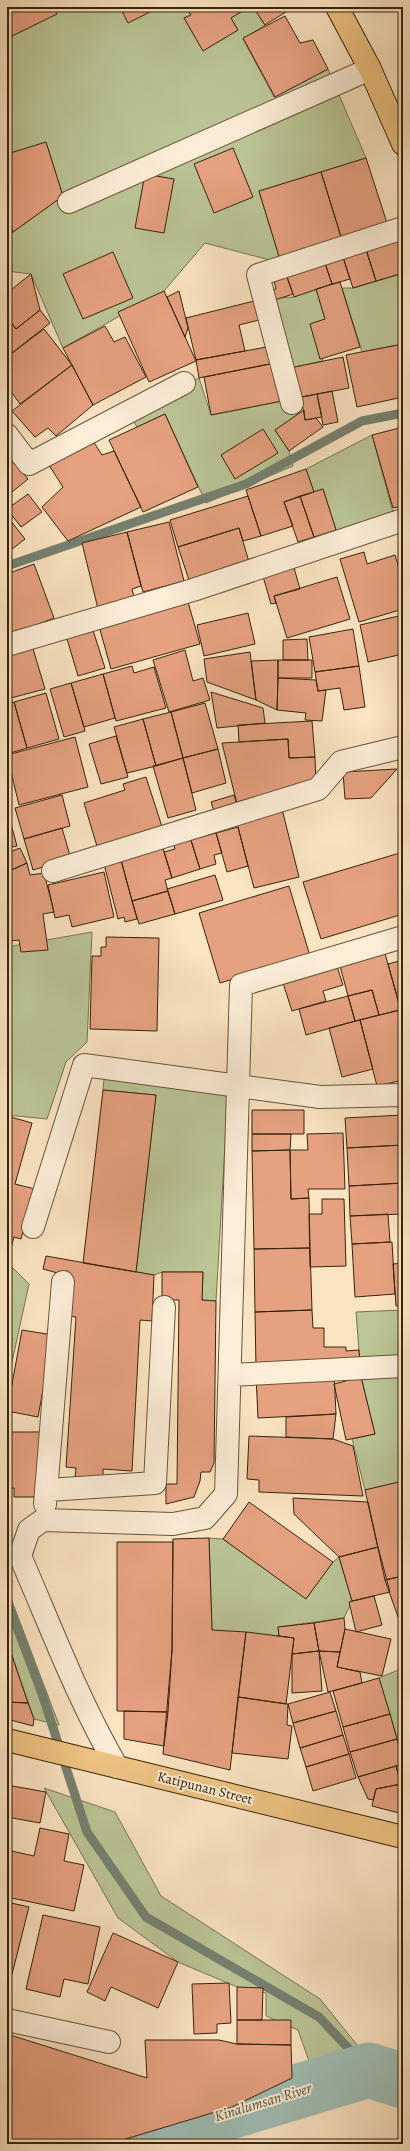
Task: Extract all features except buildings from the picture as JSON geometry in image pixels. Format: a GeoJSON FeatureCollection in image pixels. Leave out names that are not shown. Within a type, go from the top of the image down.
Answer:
{"type":"FeatureCollection","features":[{"type":"Feature","properties":{"kind":"main road"},"geometry":{"type":"LineString","coordinates":[[337,7],[370,69],[403,144]]}},
{"type":"Feature","properties":{"kind":"main road","name":"Katipunan Street"},"geometry":{"type":"LineString","coordinates":[[15,1742],[403,1837]]}},
{"type":"Feature","properties":{"kind":"street"},"geometry":{"type":"LineString","coordinates":[[69,202],[370,69]]}},
{"type":"Feature","properties":{"kind":"street"},"geometry":{"type":"LineString","coordinates":[[292,404],[258,275],[403,228]]}},
{"type":"Feature","properties":{"kind":"street"},"geometry":{"type":"LineString","coordinates":[[7,435],[29,464],[184,383]]}},
{"type":"Feature","properties":{"kind":"street"},"geometry":{"type":"LineString","coordinates":[[7,645],[193,590],[403,520]]}},
{"type":"Feature","properties":{"kind":"street"},"geometry":{"type":"LineString","coordinates":[[53,872],[318,789],[341,762],[403,747]]}},
{"type":"Feature","properties":{"kind":"street"},"geometry":{"type":"LineString","coordinates":[[116,1767],[101,1740],[76,1686],[20,1556],[30,1530],[43,1520],[173,1524],[205,1518],[226,1494],[241,985],[403,937]]}},
{"type":"Feature","properties":{"kind":"street"},"geometry":{"type":"LineString","coordinates":[[33,1227],[84,1065],[320,1097],[403,1095]]}},
{"type":"Feature","properties":{"kind":"street"},"geometry":{"type":"LineString","coordinates":[[43,1520],[48,1490],[63,1282]]}},
{"type":"Feature","properties":{"kind":"street"},"geometry":{"type":"LineString","coordinates":[[48,1490],[155,1484],[164,1306]]}},
{"type":"Feature","properties":{"kind":"street"},"geometry":{"type":"LineString","coordinates":[[230,1376],[403,1366]]}},
{"type":"Feature","properties":{"kind":"street"},"geometry":{"type":"LineString","coordinates":[[7,2020],[109,2042]]}},
{"type":"Feature","properties":{"kind":"green space"},"geometry":{"type":"Polygon","coordinates":[[[7,7],[186,7],[191,15],[184,18],[203,50],[238,30],[231,18],[249,7],[253,7],[265,25],[243,39],[274,97],[328,69],[366,158],[259,191],[281,263],[205,243],[164,291],[63,348],[31,274],[7,271],[7,234],[13,232],[63,196],[46,143],[7,154],[7,7]]]}},
{"type":"Feature","properties":{"kind":"green space"},"geometry":{"type":"Polygon","coordinates":[[[401,274],[403,282],[403,344],[362,352],[342,288],[353,288],[401,274]]]}},
{"type":"Feature","properties":{"kind":"green space"},"geometry":{"type":"Polygon","coordinates":[[[316,289],[325,319],[310,324],[323,361],[290,368],[300,413],[275,430],[289,451],[293,466],[206,503],[165,414],[137,427],[131,417],[199,378],[211,415],[282,401],[262,299],[294,297],[316,289]]]}},
{"type":"Feature","properties":{"kind":"green space"},"geometry":{"type":"Polygon","coordinates":[[[372,435],[394,516],[336,530],[323,489],[314,492],[306,469],[372,435]]]}},
{"type":"Feature","properties":{"kind":"green space"},"geometry":{"type":"Polygon","coordinates":[[[92,932],[87,1042],[66,1062],[47,1119],[7,1115],[7,947],[92,932]]]}},
{"type":"Feature","properties":{"kind":"green space"},"geometry":{"type":"Polygon","coordinates":[[[104,1078],[228,1093],[216,1301],[202,1300],[203,1272],[162,1272],[154,1275],[136,1272],[156,1095],[103,1090],[104,1078]]]}},
{"type":"Feature","properties":{"kind":"green space"},"geometry":{"type":"Polygon","coordinates":[[[7,1262],[29,1284],[7,1385],[7,1262]]]}},
{"type":"Feature","properties":{"kind":"green space"},"geometry":{"type":"Polygon","coordinates":[[[403,1310],[403,1481],[365,1490],[352,1439],[375,1434],[361,1377],[356,1312],[403,1310]]]}},
{"type":"Feature","properties":{"kind":"green space"},"geometry":{"type":"Polygon","coordinates":[[[209,1538],[223,1539],[306,1598],[333,1562],[339,1557],[352,1601],[344,1618],[278,1627],[279,1636],[212,1630],[209,1538]]]}},
{"type":"Feature","properties":{"kind":"green space"},"geometry":{"type":"Polygon","coordinates":[[[7,1588],[59,1725],[34,1719],[7,1641],[7,1588]]]}},
{"type":"Feature","properties":{"kind":"green space"},"geometry":{"type":"Polygon","coordinates":[[[403,1668],[403,1758],[379,1678],[403,1668]]]}},
{"type":"Feature","properties":{"kind":"green space"},"geometry":{"type":"Polygon","coordinates":[[[44,1788],[115,1812],[161,1896],[320,1999],[370,2061],[403,2073],[403,2112],[375,2087],[325,2102],[321,2092],[139,2144],[109,2144],[232,2107],[292,2078],[318,2086],[298,2030],[266,2016],[266,1993],[237,1987],[178,1962],[118,1918],[44,1788]]]}},
{"type":"Feature","properties":{"kind":"waterway"},"geometry":{"type":"LineString","coordinates":[[7,566],[246,484],[362,421],[403,413]]}},
{"type":"Feature","properties":{"kind":"waterway"},"geometry":{"type":"LineString","coordinates":[[7,1601],[42,1694],[87,1832],[146,1917],[319,2017],[369,2070]]}},
{"type":"Feature","properties":{"kind":"waterway","name":"Kinalumsan River"},"geometry":{"type":"LineString","coordinates":[[123,2144],[369,2070],[403,2081]]}}]}
